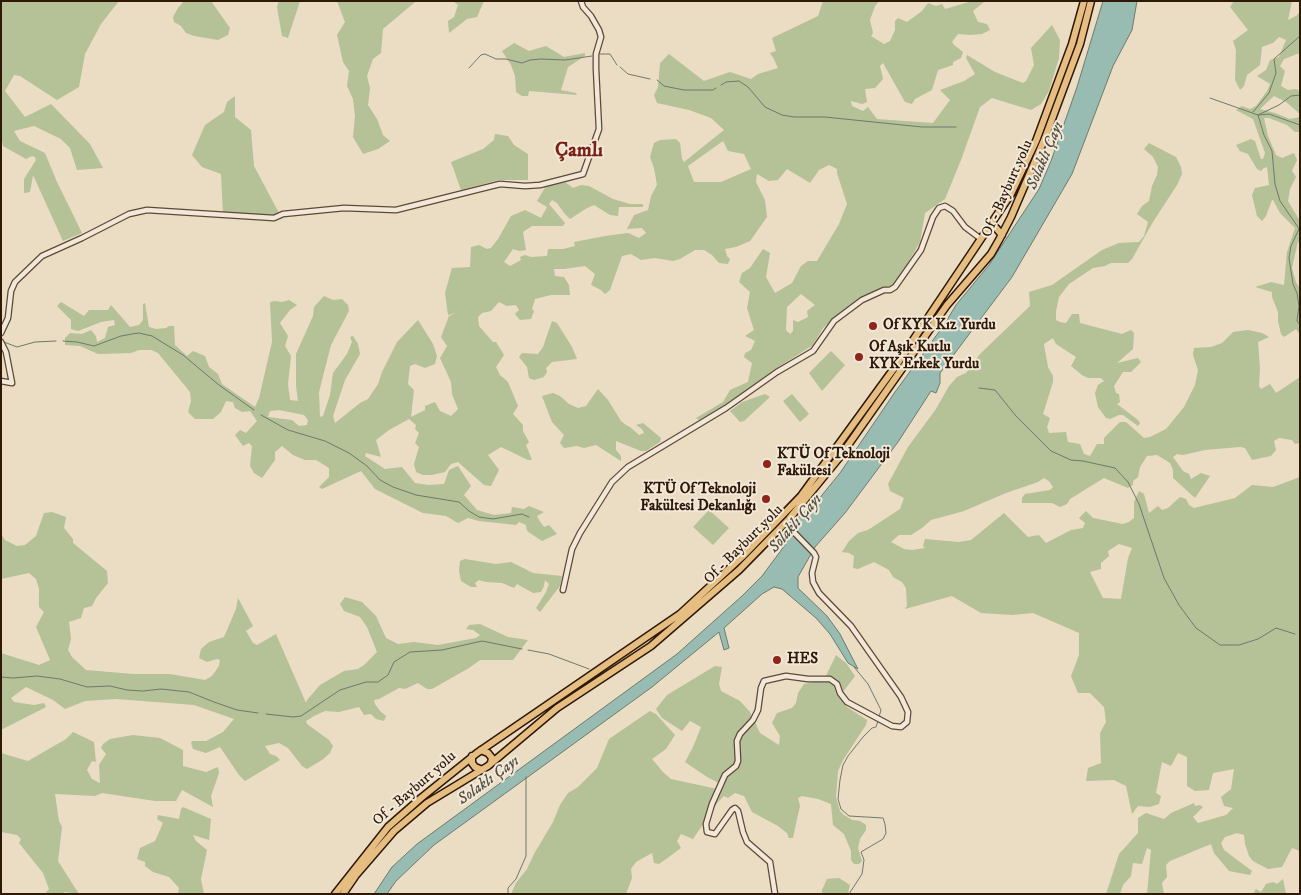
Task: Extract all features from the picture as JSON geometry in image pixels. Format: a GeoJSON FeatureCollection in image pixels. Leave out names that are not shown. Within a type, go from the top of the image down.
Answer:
{"type":"FeatureCollection","features":[{"type":"Feature","properties":{"kind":"highway","name":"Of - Bayburt yolu"},"geometry":{"type":"LineString","coordinates":[[335,894],[388,826],[420,798],[472,756],[680,614],[744,555],[801,496],[987,242],[990,227],[1011,194],[1036,142],[1072,44],[1084,1]]}},
{"type":"Feature","properties":{"kind":"highway","name":"Of - Bayburt yolu"},"geometry":{"type":"LineString","coordinates":[[987,242],[1002,235],[1011,217],[1045,138],[1080,44],[1091,1]]}},
{"type":"Feature","properties":{"kind":"highway"},"geometry":{"type":"LineString","coordinates":[[990,227],[996,228],[1002,235]]}},
{"type":"Feature","properties":{"kind":"highway","name":"Of - Bayburt yolu"},"geometry":{"type":"LineString","coordinates":[[343,894],[356,875],[394,830],[427,803],[482,770],[557,708],[651,646],[739,570],[786,525],[839,458],[948,305],[991,254],[987,242]]}},
{"type":"Feature","properties":{"kind":"highway"},"geometry":{"type":"LineString","coordinates":[[481,750],[488,753],[492,758],[491,763]]}},
{"type":"Feature","properties":{"kind":"highway"},"geometry":{"type":"LineString","coordinates":[[472,756],[472,763],[475,767],[482,770]]}},
{"type":"Feature","properties":{"kind":"street"},"geometry":{"type":"LineString","coordinates":[[1,332],[8,318],[11,290],[15,282],[42,256],[128,214],[147,210],[274,218],[283,214],[344,208],[396,210],[500,184],[540,185],[583,174],[599,129],[596,54],[601,37],[591,16],[582,7],[581,1]]}},
{"type":"Feature","properties":{"kind":"street"},"geometry":{"type":"LineString","coordinates":[[562,590],[572,550],[580,533],[612,482],[628,467],[726,408],[777,372],[813,351],[834,321],[862,300],[895,287],[921,250],[933,217],[939,208],[945,206],[952,211],[965,227],[987,242]]}},
{"type":"Feature","properties":{"kind":"street"},"geometry":{"type":"LineString","coordinates":[[1,342],[6,352],[12,383],[1,381]]}},
{"type":"Feature","properties":{"kind":"street"},"geometry":{"type":"LineString","coordinates":[[774,894],[770,862],[747,842],[738,811],[735,808],[732,810],[715,834],[707,832],[706,824],[712,804],[725,775],[736,766],[738,761],[736,741],[753,720],[758,710],[761,688],[764,681],[786,676],[808,679],[830,678],[837,684],[840,693],[847,702],[892,726],[901,726],[906,722],[908,712],[901,697],[851,626],[826,602],[815,587],[812,573],[816,562],[814,554],[786,525]]}},
{"type":"Feature","properties":{"kind":"green space"},"geometry":{"type":"Polygon","coordinates":[[[1,1],[119,1],[101,24],[85,54],[79,87],[57,100],[20,76],[14,75],[5,91],[25,117],[51,104],[90,144],[103,168],[77,170],[70,148],[61,139],[34,126],[14,131],[20,141],[45,153],[82,233],[63,241],[33,175],[30,192],[24,193],[24,179],[36,160],[35,157],[32,156],[26,159],[3,146],[1,135],[1,1]]]}},
{"type":"Feature","properties":{"kind":"green space"},"geometry":{"type":"Polygon","coordinates":[[[184,1],[211,1],[230,28],[228,35],[218,40],[186,33],[181,26],[174,22],[173,17],[184,1]]]}},
{"type":"Feature","properties":{"kind":"green space"},"geometry":{"type":"Polygon","coordinates":[[[279,1],[300,1],[288,38],[282,36],[277,7],[279,1]]]}},
{"type":"Feature","properties":{"kind":"green space"},"geometry":{"type":"Polygon","coordinates":[[[337,1],[415,2],[383,29],[381,53],[373,59],[367,76],[370,88],[368,105],[377,119],[383,135],[390,141],[378,149],[363,154],[353,137],[355,116],[353,99],[347,86],[349,71],[343,62],[337,35],[345,22],[337,1]]]}},
{"type":"Feature","properties":{"kind":"green space"},"geometry":{"type":"Polygon","coordinates":[[[453,1],[484,1],[477,17],[467,19],[449,33],[448,21],[454,17],[458,5],[453,1]]]}},
{"type":"Feature","properties":{"kind":"green space"},"geometry":{"type":"Polygon","coordinates":[[[823,1],[879,1],[870,20],[873,33],[871,36],[884,44],[890,41],[895,30],[895,21],[898,18],[907,22],[922,11],[928,3],[936,6],[942,4],[945,9],[972,1],[984,2],[973,11],[978,22],[987,24],[990,30],[982,34],[958,34],[952,42],[963,52],[961,58],[953,62],[953,65],[938,70],[932,90],[915,99],[912,104],[905,102],[883,63],[880,66],[883,79],[875,88],[865,89],[867,102],[862,104],[851,101],[852,106],[863,111],[868,107],[877,119],[933,123],[950,100],[940,90],[964,81],[975,74],[966,58],[967,55],[995,72],[1023,83],[1026,81],[1034,65],[1031,48],[1052,25],[1060,40],[1059,58],[1049,91],[1041,104],[1031,110],[992,98],[980,107],[945,199],[925,213],[920,242],[898,280],[891,286],[881,288],[858,300],[823,328],[813,345],[777,368],[726,405],[699,420],[696,418],[723,402],[730,390],[748,382],[752,363],[744,357],[745,353],[751,350],[755,341],[745,336],[754,330],[747,308],[750,292],[739,282],[742,273],[750,268],[763,249],[770,253],[766,277],[775,293],[792,283],[801,266],[808,261],[817,261],[839,224],[847,204],[837,169],[829,165],[819,170],[810,183],[787,169],[778,180],[769,181],[757,174],[756,182],[765,200],[767,217],[750,241],[725,249],[730,259],[728,264],[719,263],[704,250],[695,250],[673,261],[655,258],[641,260],[631,254],[622,256],[610,290],[605,294],[591,285],[595,274],[585,266],[554,269],[555,276],[564,277],[569,285],[570,295],[551,295],[535,299],[531,319],[520,320],[515,314],[519,310],[516,305],[507,306],[499,302],[491,311],[482,313],[478,317],[479,326],[493,342],[496,342],[504,355],[496,367],[500,375],[508,382],[518,406],[513,414],[523,425],[523,431],[529,442],[526,445],[532,460],[528,460],[501,447],[488,455],[499,470],[491,486],[484,485],[458,462],[451,464],[445,472],[423,475],[416,472],[414,464],[419,447],[415,443],[419,433],[415,429],[416,425],[409,419],[376,440],[381,457],[366,453],[365,456],[385,469],[402,467],[415,483],[429,485],[444,484],[449,470],[458,466],[471,486],[464,495],[477,510],[494,515],[511,513],[512,507],[524,509],[529,506],[544,512],[537,516],[539,520],[544,527],[549,525],[557,534],[542,541],[527,531],[526,525],[519,522],[516,525],[468,518],[458,523],[446,516],[423,513],[375,489],[361,471],[322,489],[319,487],[329,477],[329,468],[316,460],[305,460],[293,455],[282,446],[275,452],[275,460],[262,478],[254,473],[250,466],[252,446],[249,443],[243,446],[235,435],[240,430],[246,433],[257,421],[250,411],[242,412],[235,408],[233,402],[226,401],[221,412],[213,419],[195,419],[188,412],[191,401],[190,392],[158,353],[151,350],[139,350],[131,353],[98,354],[80,346],[65,345],[65,338],[70,333],[82,334],[91,330],[96,336],[97,342],[105,338],[108,327],[115,325],[114,320],[101,322],[78,331],[71,329],[71,320],[57,306],[61,302],[84,316],[89,310],[108,310],[111,305],[130,327],[139,325],[143,320],[143,304],[145,303],[149,327],[156,329],[174,326],[175,345],[187,356],[193,351],[205,356],[209,367],[218,374],[222,384],[255,407],[259,398],[272,342],[270,302],[289,300],[297,305],[290,310],[280,323],[288,336],[285,346],[291,356],[288,384],[290,400],[298,401],[296,354],[313,316],[314,307],[324,296],[333,300],[342,299],[348,305],[349,311],[331,345],[319,392],[320,417],[323,416],[330,395],[333,373],[347,354],[352,342],[350,337],[353,336],[358,344],[360,354],[345,380],[333,416],[335,423],[368,399],[378,384],[397,342],[418,320],[433,344],[437,356],[435,364],[425,368],[415,364],[410,366],[408,384],[414,390],[411,417],[425,410],[425,406],[435,402],[440,411],[451,416],[458,409],[452,394],[451,382],[440,358],[447,346],[441,337],[449,316],[455,313],[448,315],[445,293],[452,268],[470,267],[471,247],[479,245],[487,249],[491,248],[511,216],[525,210],[541,218],[547,207],[537,201],[546,186],[565,182],[573,188],[581,185],[589,186],[613,199],[630,204],[643,204],[643,207],[619,207],[618,216],[610,215],[594,205],[570,219],[557,203],[552,200],[549,204],[565,223],[563,226],[532,226],[523,232],[526,250],[519,251],[513,249],[504,262],[510,266],[521,260],[520,257],[525,255],[531,257],[547,256],[548,249],[563,249],[575,246],[574,242],[605,236],[628,233],[639,238],[646,233],[642,228],[627,229],[634,215],[648,210],[651,196],[657,185],[650,157],[654,143],[660,140],[676,139],[680,143],[684,162],[724,130],[711,118],[689,110],[657,103],[654,95],[658,87],[660,63],[669,54],[704,81],[730,72],[751,79],[758,74],[778,68],[770,53],[776,51],[772,38],[818,16],[823,1]],[[723,141],[688,166],[694,182],[721,182],[751,169],[744,154],[728,151],[723,141]],[[801,294],[787,307],[786,330],[790,334],[793,331],[793,320],[798,322],[808,317],[807,311],[815,305],[801,294]],[[279,410],[270,411],[268,417],[292,420],[299,426],[307,425],[308,420],[304,415],[279,410]]]}},
{"type":"Feature","properties":{"kind":"green space"},"geometry":{"type":"Polygon","coordinates":[[[1234,1],[1292,1],[1288,20],[1300,12],[1300,53],[1284,59],[1280,66],[1285,71],[1281,86],[1288,90],[1296,89],[1300,91],[1300,114],[1286,102],[1274,96],[1260,109],[1290,119],[1300,117],[1300,132],[1295,132],[1287,125],[1269,118],[1264,118],[1268,136],[1276,155],[1282,158],[1294,153],[1297,160],[1292,171],[1296,177],[1290,189],[1288,201],[1300,221],[1300,246],[1298,241],[1292,268],[1300,289],[1300,335],[1296,329],[1284,337],[1281,334],[1278,312],[1272,292],[1255,287],[1271,282],[1284,285],[1287,252],[1295,228],[1280,213],[1273,200],[1262,221],[1257,216],[1252,195],[1255,188],[1269,185],[1267,167],[1261,171],[1257,169],[1248,154],[1240,151],[1236,145],[1251,139],[1255,141],[1261,159],[1263,159],[1265,153],[1253,119],[1236,110],[1242,106],[1250,109],[1256,106],[1267,91],[1270,84],[1257,76],[1266,70],[1270,60],[1279,57],[1286,40],[1279,37],[1273,43],[1262,47],[1260,65],[1247,75],[1244,86],[1240,90],[1235,80],[1236,50],[1233,41],[1248,30],[1230,7],[1234,1]]]}},
{"type":"Feature","properties":{"kind":"green space"},"geometry":{"type":"Polygon","coordinates":[[[514,43],[529,51],[546,46],[564,57],[585,53],[585,56],[568,67],[561,90],[576,93],[577,95],[529,91],[528,96],[522,96],[516,92],[515,76],[511,65],[502,51],[514,43]]]}},
{"type":"Feature","properties":{"kind":"green space"},"geometry":{"type":"Polygon","coordinates":[[[235,96],[235,117],[251,130],[254,166],[279,213],[273,216],[223,214],[221,174],[202,167],[192,155],[205,125],[224,112],[227,102],[235,96]]]}},
{"type":"Feature","properties":{"kind":"green space"},"geometry":{"type":"Polygon","coordinates":[[[495,134],[508,136],[514,145],[528,154],[528,180],[499,180],[461,190],[451,162],[483,149],[494,140],[495,134]]]}},
{"type":"Feature","properties":{"kind":"green space"},"geometry":{"type":"Polygon","coordinates":[[[1149,143],[1176,157],[1182,174],[1177,185],[1132,259],[1128,263],[1111,263],[1093,268],[1069,284],[1059,297],[1056,311],[1056,320],[1060,322],[1066,323],[1072,314],[1079,314],[1080,323],[1122,334],[1131,330],[1134,333],[1133,349],[1117,363],[1138,358],[1141,362],[1131,372],[1123,372],[1114,386],[1116,393],[1119,394],[1120,402],[1117,404],[1140,423],[1138,426],[1123,415],[1110,419],[1106,418],[1098,407],[1095,393],[1098,385],[1104,381],[1101,378],[1088,378],[1071,366],[1076,357],[1056,344],[1053,338],[1044,344],[1048,367],[1053,376],[1053,382],[1043,414],[1050,418],[1047,427],[1049,433],[1066,432],[1068,442],[1080,444],[1084,454],[1090,456],[1097,444],[1104,444],[1104,438],[1120,422],[1126,422],[1144,438],[1166,429],[1184,407],[1195,385],[1198,370],[1193,355],[1194,348],[1211,347],[1222,343],[1233,332],[1248,330],[1262,333],[1269,337],[1258,342],[1259,386],[1261,389],[1270,384],[1276,393],[1300,377],[1300,443],[1295,444],[1292,440],[1279,438],[1274,441],[1276,450],[1271,456],[1252,460],[1245,448],[1240,447],[1205,450],[1183,455],[1177,454],[1173,457],[1183,471],[1189,474],[1191,479],[1201,473],[1210,476],[1195,498],[1173,478],[1173,470],[1170,463],[1157,455],[1147,456],[1140,467],[1138,477],[1133,481],[1133,485],[1128,488],[1104,478],[1060,507],[1052,503],[1022,503],[1022,498],[1025,494],[1050,490],[1053,487],[1044,478],[964,511],[931,520],[911,535],[899,535],[891,542],[904,549],[912,550],[925,548],[923,546],[925,539],[959,542],[971,540],[1004,513],[1028,537],[1039,535],[1046,543],[1071,530],[1083,528],[1085,523],[1079,518],[1086,511],[1093,518],[1123,524],[1129,522],[1134,518],[1134,502],[1139,491],[1144,494],[1149,513],[1158,506],[1162,510],[1168,508],[1180,497],[1186,499],[1189,505],[1194,508],[1235,498],[1252,485],[1273,487],[1300,477],[1300,851],[1292,848],[1282,867],[1268,869],[1253,861],[1249,856],[1244,835],[1237,833],[1225,837],[1221,843],[1224,850],[1252,871],[1250,875],[1229,871],[1214,853],[1211,844],[1170,861],[1166,865],[1167,877],[1162,883],[1164,894],[1147,894],[1151,850],[1147,848],[1142,864],[1133,863],[1131,876],[1123,885],[1120,894],[1106,894],[1119,854],[1138,833],[1138,818],[1146,813],[1164,819],[1171,813],[1194,803],[1195,806],[1200,805],[1203,807],[1193,817],[1198,823],[1226,815],[1233,808],[1224,806],[1221,797],[1231,789],[1234,769],[1213,773],[1209,790],[1195,791],[1187,786],[1187,757],[1178,753],[1171,766],[1162,762],[1156,793],[1161,796],[1159,804],[1150,807],[1138,806],[1132,814],[1126,786],[1114,780],[1086,781],[1088,768],[1101,763],[1100,733],[1106,722],[1104,707],[1090,693],[1078,693],[1071,676],[1079,655],[1079,633],[1033,613],[1012,615],[981,613],[952,596],[905,609],[907,606],[906,588],[902,582],[893,577],[889,570],[874,562],[858,569],[853,568],[854,556],[842,552],[849,541],[858,533],[868,530],[900,509],[904,498],[890,491],[888,484],[908,447],[936,409],[949,386],[957,377],[966,373],[980,354],[1030,306],[1029,292],[1052,285],[1102,250],[1119,243],[1139,242],[1144,236],[1148,222],[1137,214],[1142,206],[1149,201],[1158,167],[1153,157],[1144,149],[1149,143]],[[1119,544],[1108,551],[1109,556],[1101,563],[1101,569],[1090,572],[1103,598],[1121,599],[1128,558],[1132,548],[1119,544]]]}},
{"type":"Feature","properties":{"kind":"green space"},"geometry":{"type":"Polygon","coordinates":[[[552,321],[557,323],[577,359],[552,362],[546,368],[547,372],[544,377],[534,380],[529,378],[527,367],[519,357],[522,353],[538,354],[543,347],[552,321]]]}},
{"type":"Feature","properties":{"kind":"green space"},"geometry":{"type":"Polygon","coordinates":[[[831,351],[845,365],[822,391],[809,373],[831,351]]]}},
{"type":"Feature","properties":{"kind":"green space"},"geometry":{"type":"Polygon","coordinates":[[[598,389],[608,400],[621,421],[639,435],[644,433],[636,425],[643,423],[661,438],[660,442],[646,451],[641,451],[616,441],[616,450],[621,456],[621,461],[596,445],[584,448],[577,446],[564,448],[560,443],[564,435],[552,422],[542,396],[553,393],[578,408],[586,406],[598,389]]]}},
{"type":"Feature","properties":{"kind":"green space"},"geometry":{"type":"Polygon","coordinates":[[[765,394],[770,397],[744,421],[740,422],[730,411],[742,402],[765,394]]]}},
{"type":"Feature","properties":{"kind":"green space"},"geometry":{"type":"Polygon","coordinates":[[[792,394],[809,414],[800,422],[783,401],[792,394]]]}},
{"type":"Feature","properties":{"kind":"green space"},"geometry":{"type":"Polygon","coordinates":[[[709,510],[729,528],[713,545],[693,527],[709,510]]]}},
{"type":"Feature","properties":{"kind":"green space"},"geometry":{"type":"Polygon","coordinates":[[[52,512],[66,517],[64,528],[73,539],[73,543],[107,571],[108,583],[92,606],[84,608],[81,618],[69,622],[71,639],[68,650],[72,657],[86,670],[133,674],[170,674],[205,680],[212,676],[219,666],[220,660],[207,662],[199,658],[201,649],[209,642],[224,637],[236,609],[238,598],[253,626],[246,631],[253,643],[257,645],[276,634],[306,703],[320,685],[344,671],[358,669],[377,652],[367,627],[360,617],[344,611],[340,604],[345,597],[362,602],[376,616],[386,638],[398,644],[414,642],[438,645],[476,638],[480,635],[473,630],[466,629],[469,625],[480,624],[508,637],[528,640],[513,660],[480,660],[432,689],[427,689],[418,683],[405,689],[399,688],[374,700],[380,711],[386,716],[384,721],[376,719],[371,714],[364,715],[359,707],[339,712],[325,711],[314,716],[306,721],[307,724],[329,740],[333,746],[330,753],[307,769],[302,766],[288,748],[279,743],[265,746],[270,754],[280,760],[245,781],[220,747],[206,753],[193,749],[191,743],[192,741],[206,741],[223,732],[234,719],[194,705],[116,699],[85,701],[65,709],[53,700],[26,687],[11,698],[14,702],[34,705],[44,703],[46,707],[1,730],[1,653],[39,665],[50,660],[36,627],[44,612],[39,607],[39,589],[36,579],[29,573],[1,579],[1,534],[5,540],[17,546],[25,545],[36,536],[44,513],[52,512]]]}},
{"type":"Feature","properties":{"kind":"green space"},"geometry":{"type":"Polygon","coordinates":[[[465,559],[496,564],[511,562],[533,573],[562,576],[560,586],[540,612],[536,608],[549,584],[545,580],[541,592],[533,593],[517,584],[514,588],[502,583],[479,580],[475,583],[477,587],[471,587],[461,581],[460,561],[465,559]]]}},
{"type":"Feature","properties":{"kind":"green space"},"geometry":{"type":"Polygon","coordinates":[[[836,655],[846,663],[855,676],[840,696],[847,707],[867,720],[866,725],[838,771],[836,797],[840,811],[844,815],[866,825],[866,830],[860,839],[858,848],[862,861],[859,864],[854,864],[851,860],[851,851],[844,834],[833,825],[831,804],[802,796],[798,798],[800,806],[793,838],[789,838],[787,833],[778,826],[752,812],[744,796],[735,793],[728,798],[724,796],[718,802],[693,839],[681,834],[677,841],[681,848],[659,864],[654,863],[652,853],[636,862],[631,869],[632,878],[626,894],[511,894],[553,822],[560,805],[568,793],[578,787],[597,768],[609,739],[650,711],[656,714],[675,735],[666,749],[652,759],[663,772],[671,779],[722,790],[723,785],[685,762],[701,727],[690,721],[682,731],[662,718],[656,709],[667,695],[715,666],[722,667],[719,684],[721,691],[740,701],[750,712],[760,733],[779,745],[780,736],[772,723],[777,713],[792,708],[804,684],[824,680],[836,655]]]}},
{"type":"Feature","properties":{"kind":"green space"},"geometry":{"type":"Polygon","coordinates":[[[73,732],[94,742],[96,762],[92,761],[87,770],[92,779],[100,783],[99,765],[106,754],[101,748],[103,744],[110,739],[133,735],[160,738],[183,750],[183,766],[206,772],[218,767],[219,773],[211,796],[213,807],[182,790],[176,801],[155,801],[102,793],[95,796],[55,794],[59,821],[62,827],[58,861],[79,894],[64,892],[63,894],[45,894],[49,889],[43,873],[19,843],[21,839],[17,835],[1,832],[1,753],[28,761],[66,739],[73,732]]]}},
{"type":"Feature","properties":{"kind":"green space"},"geometry":{"type":"Polygon","coordinates":[[[183,807],[211,819],[209,840],[193,835],[196,841],[207,850],[201,879],[204,894],[178,894],[179,888],[169,877],[153,872],[145,866],[145,862],[137,859],[140,848],[155,841],[163,823],[157,819],[158,815],[179,819],[183,807]]]}},
{"type":"Feature","properties":{"kind":"green space"},"geometry":{"type":"Polygon","coordinates":[[[839,878],[850,885],[848,894],[822,894],[827,879],[839,878]]]}},
{"type":"Feature","properties":{"kind":"green space"},"geometry":{"type":"Polygon","coordinates":[[[1283,879],[1286,894],[1253,894],[1256,889],[1261,892],[1266,884],[1273,882],[1277,884],[1283,879]]]}},
{"type":"Feature","properties":{"kind":"water","name":"Solaklı Çayı"},"geometry":{"type":"Polygon","coordinates":[[[1103,1],[1137,1],[1132,30],[1113,66],[1072,174],[1012,277],[940,373],[940,383],[936,393],[931,391],[898,442],[845,513],[815,547],[798,577],[798,588],[827,616],[840,634],[858,669],[848,663],[830,634],[816,618],[782,589],[774,587],[762,594],[724,628],[729,648],[724,650],[719,632],[652,687],[434,845],[396,881],[387,894],[374,894],[392,867],[417,844],[677,654],[762,576],[788,541],[787,531],[791,524],[818,500],[840,473],[956,305],[989,265],[1039,189],[1077,87],[1103,1]]]}},
{"type":"Feature","properties":{"kind":"waterway"},"geometry":{"type":"LineString","coordinates":[[1253,112],[1269,93],[1276,73],[1274,59],[1300,36]]}},
{"type":"Feature","properties":{"kind":"waterway"},"geometry":{"type":"LineString","coordinates":[[469,68],[481,55],[485,54],[496,59],[506,59],[522,63],[530,60],[565,60],[592,56]]}},
{"type":"Feature","properties":{"kind":"waterway"},"geometry":{"type":"LineString","coordinates":[[600,54],[610,54],[617,65]]}},
{"type":"Feature","properties":{"kind":"waterway"},"geometry":{"type":"LineString","coordinates":[[620,67],[628,74],[650,79]]}},
{"type":"Feature","properties":{"kind":"waterway"},"geometry":{"type":"LineString","coordinates":[[657,80],[664,86],[684,90],[713,90],[716,88]]}},
{"type":"Feature","properties":{"kind":"waterway"},"geometry":{"type":"LineString","coordinates":[[721,85],[726,82],[739,81],[748,87],[765,107],[782,115],[825,117],[922,127],[956,127]]}},
{"type":"Feature","properties":{"kind":"waterway"},"geometry":{"type":"LineString","coordinates":[[1258,115],[1279,105],[1291,96],[1300,95]]}},
{"type":"Feature","properties":{"kind":"waterway"},"geometry":{"type":"LineString","coordinates":[[1210,98],[1258,115],[1264,135],[1272,151],[1275,184],[1280,201],[1300,230]]}},
{"type":"Feature","properties":{"kind":"waterway"},"geometry":{"type":"LineString","coordinates":[[1259,115],[1269,114],[1300,125]]}},
{"type":"Feature","properties":{"kind":"waterway"},"geometry":{"type":"LineString","coordinates":[[1299,229],[1291,246],[1289,258],[1299,306],[1297,321],[1300,325]]}},
{"type":"Feature","properties":{"kind":"waterway"},"geometry":{"type":"LineString","coordinates":[[63,341],[94,346],[132,334],[139,333],[152,336],[183,355],[219,385],[254,410]]}},
{"type":"Feature","properties":{"kind":"waterway"},"geometry":{"type":"LineString","coordinates":[[4,342],[17,347],[35,342],[56,341]]}},
{"type":"Feature","properties":{"kind":"waterway"},"geometry":{"type":"LineString","coordinates":[[979,388],[995,390],[1016,416],[1051,451],[1071,460],[1115,468],[1128,482],[1139,504],[1164,578],[1179,605],[1196,628],[1220,645],[1239,645],[1258,639],[1276,628],[1295,634]]}},
{"type":"Feature","properties":{"kind":"waterway"},"geometry":{"type":"LineString","coordinates":[[261,415],[288,430],[325,441],[349,453],[367,466],[380,480],[393,487],[416,495],[459,502],[479,517],[493,519],[522,514],[529,517]]}},
{"type":"Feature","properties":{"kind":"waterway"},"geometry":{"type":"LineString","coordinates":[[266,714],[301,716],[340,690],[366,682],[378,682],[388,675],[394,662],[410,652],[442,650],[482,641],[522,649]]}},
{"type":"Feature","properties":{"kind":"waterway"},"geometry":{"type":"LineString","coordinates":[[528,650],[549,654],[589,669]]}},
{"type":"Feature","properties":{"kind":"waterway"},"geometry":{"type":"LineString","coordinates":[[854,667],[868,684],[881,710],[879,717]]}},
{"type":"Feature","properties":{"kind":"waterway"},"geometry":{"type":"LineString","coordinates":[[1,677],[37,676],[60,679],[87,687],[110,686],[127,690],[161,689],[189,692],[237,710],[258,713]]}},
{"type":"Feature","properties":{"kind":"waterway"},"geometry":{"type":"LineString","coordinates":[[849,894],[862,874],[864,860],[861,852],[883,839],[886,833],[883,818],[849,816],[841,809],[838,799],[840,780],[843,765],[848,756],[863,737],[872,728],[876,727],[878,721]]}},
{"type":"Feature","properties":{"kind":"waterway"},"geometry":{"type":"LineString","coordinates":[[508,894],[508,888],[516,879],[526,856],[526,777]]}},
{"type":"Feature","properties":{"kind":"place","name":"Of KYK Kız Yurdu"},"geometry":{"type":"Point","coordinates":[873,326]}},
{"type":"Feature","properties":{"kind":"place","name":"Of Aşık Kutlu KYK Erkek Yurdu"},"geometry":{"type":"Point","coordinates":[859,357]}},
{"type":"Feature","properties":{"kind":"place","name":"KTÜ Of Teknoloji Fakültesi"},"geometry":{"type":"Point","coordinates":[767,464]}},
{"type":"Feature","properties":{"kind":"place","name":"KTÜ Of Teknoloji Fakültesi Dekanlığı"},"geometry":{"type":"Point","coordinates":[766,499]}},
{"type":"Feature","properties":{"kind":"place","name":"HES"},"geometry":{"type":"Point","coordinates":[777,660]}},
{"type":"Feature","properties":{"kind":"district","name":"Çamlı"},"geometry":{"type":"Point","coordinates":[579,152]}}]}
